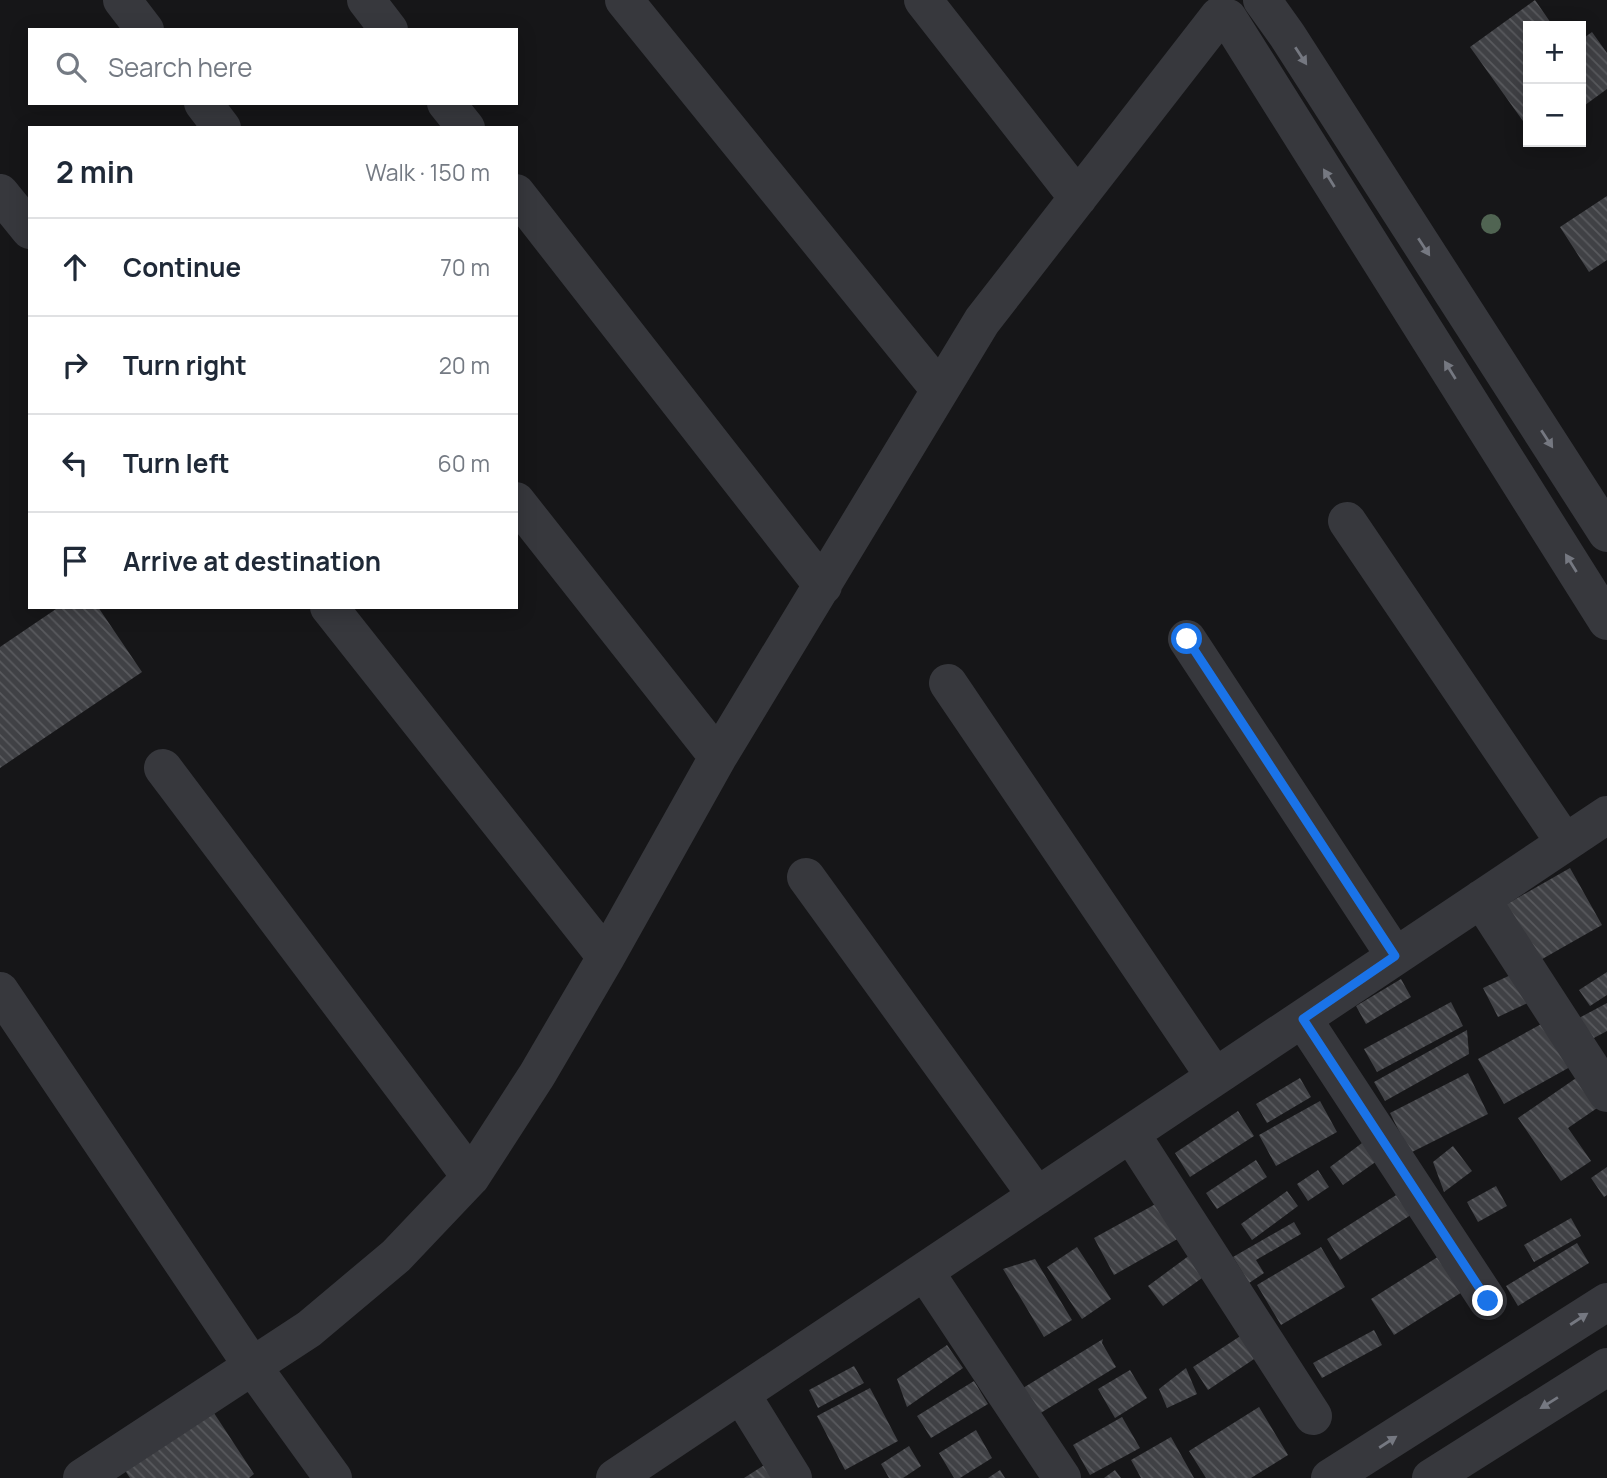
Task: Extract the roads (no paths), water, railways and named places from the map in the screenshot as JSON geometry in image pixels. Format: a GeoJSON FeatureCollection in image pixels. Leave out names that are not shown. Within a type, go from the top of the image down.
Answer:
{"type":"FeatureCollection","features":[{"type":"Feature","properties":{"kind":"street"},"geometry":{"type":"LineString","coordinates":[[122,0],[143,28]]}},
{"type":"Feature","properties":{"kind":"street"},"geometry":{"type":"LineString","coordinates":[[366,0],[387,28]]}},
{"type":"Feature","properties":{"kind":"street"},"geometry":{"type":"LineString","coordinates":[[624,0],[940,390]]}},
{"type":"Feature","properties":{"kind":"street"},"geometry":{"type":"LineString","coordinates":[[923,0],[1078,198]]}},
{"type":"Feature","properties":{"kind":"street"},"geometry":{"type":"LineString","coordinates":[[82,1478],[309,1329],[396,1256],[471,1177],[537,1075],[718,757],[982,321],[1078,198],[1234,7]]}},
{"type":"Feature","properties":{"kind":"street"},"geometry":{"type":"LineString","coordinates":[[1234,7],[1287,35],[1607,533]]}},
{"type":"Feature","properties":{"kind":"street"},"geometry":{"type":"LineString","coordinates":[[1234,7],[1607,621]]}},
{"type":"Feature","properties":{"kind":"street"},"geometry":{"type":"LineString","coordinates":[[205,105],[220,126]]}},
{"type":"Feature","properties":{"kind":"street"},"geometry":{"type":"LineString","coordinates":[[448,105],[464,126]]}},
{"type":"Feature","properties":{"kind":"street"},"geometry":{"type":"LineString","coordinates":[[0,193],[28,228]]}},
{"type":"Feature","properties":{"kind":"street"},"geometry":{"type":"LineString","coordinates":[[518,196],[823,586]]}},
{"type":"Feature","properties":{"kind":"street"},"geometry":{"type":"LineString","coordinates":[[518,504],[718,757]]}},
{"type":"Feature","properties":{"kind":"street"},"geometry":{"type":"LineString","coordinates":[[1346,521],[1564,843]]}},
{"type":"Feature","properties":{"kind":"street"},"geometry":{"type":"LineString","coordinates":[[331,609],[606,957]]}},
{"type":"Feature","properties":{"kind":"street"},"geometry":{"type":"LineString","coordinates":[[1187,639],[1395,956]]}},
{"type":"Feature","properties":{"kind":"street"},"geometry":{"type":"LineString","coordinates":[[948,683],[1215,1077]]}},
{"type":"Feature","properties":{"kind":"street"},"geometry":{"type":"LineString","coordinates":[[163,768],[471,1177]]}},
{"type":"Feature","properties":{"kind":"street"},"geometry":{"type":"LineString","coordinates":[[615,1478],[1607,815]]}},
{"type":"Feature","properties":{"kind":"street"},"geometry":{"type":"LineString","coordinates":[[806,877],[1037,1196]]}},
{"type":"Feature","properties":{"kind":"street"},"geometry":{"type":"LineString","coordinates":[[1481,899],[1607,1093]]}},
{"type":"Feature","properties":{"kind":"street"},"geometry":{"type":"LineString","coordinates":[[0,991],[253,1367],[332,1478]]}},
{"type":"Feature","properties":{"kind":"street"},"geometry":{"type":"LineString","coordinates":[[1303,1019],[1488,1301]]}},
{"type":"Feature","properties":{"kind":"street"},"geometry":{"type":"LineString","coordinates":[[1131,1133],[1313,1416]]}},
{"type":"Feature","properties":{"kind":"street"},"geometry":{"type":"LineString","coordinates":[[925,1272],[1062,1478]]}},
{"type":"Feature","properties":{"kind":"street"},"geometry":{"type":"LineString","coordinates":[[1330,1478],[1607,1301]]}},
{"type":"Feature","properties":{"kind":"street"},"geometry":{"type":"LineString","coordinates":[[1431,1478],[1607,1367]]}},
{"type":"Feature","properties":{"kind":"street"},"geometry":{"type":"LineString","coordinates":[[741,1394],[793,1478]]}}]}
